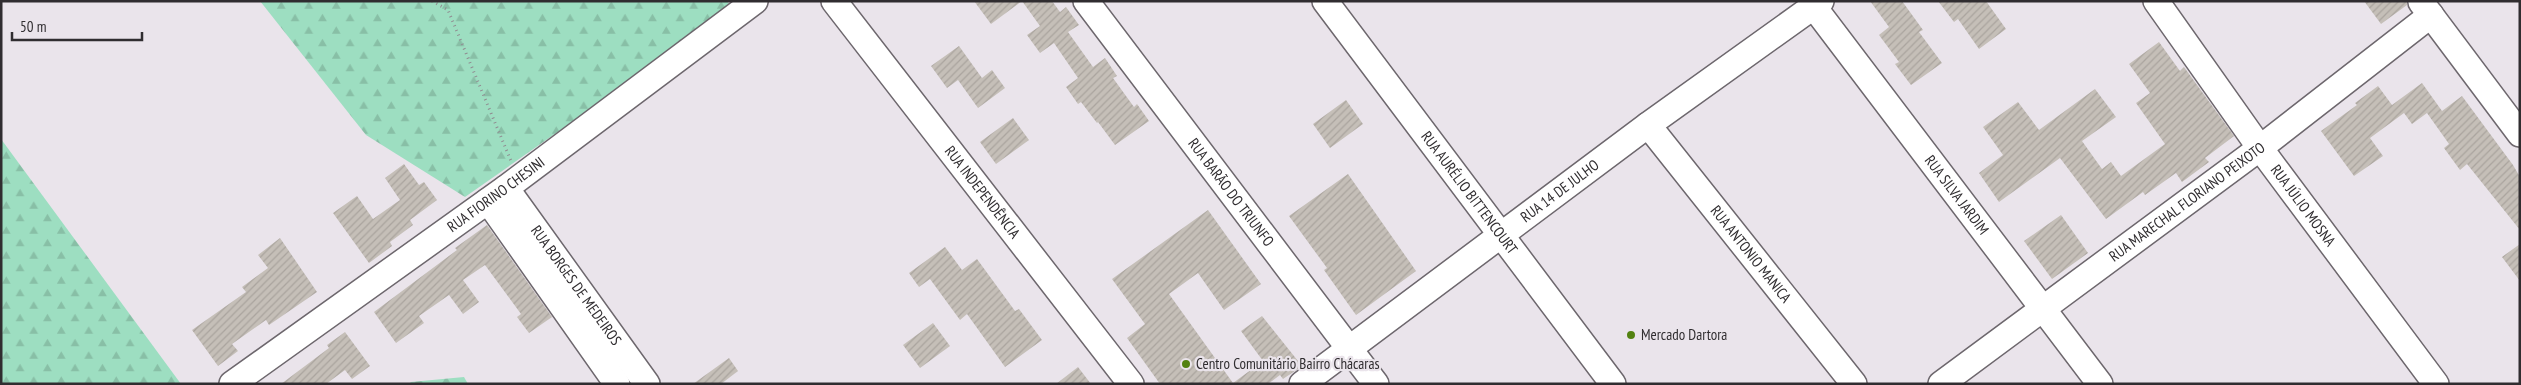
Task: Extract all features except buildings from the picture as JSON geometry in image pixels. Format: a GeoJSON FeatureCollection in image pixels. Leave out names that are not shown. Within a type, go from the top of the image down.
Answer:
{"type":"FeatureCollection","features":[{"type":"Feature","properties":{"kind":"street","name":"RUA FIORINO CHESINI"},"geometry":{"type":"LineString","coordinates":[[232,384],[504,189],[755,1]]}},
{"type":"Feature","properties":{"kind":"street","name":"RUA INDEPENDÊNCIA"},"geometry":{"type":"LineString","coordinates":[[834,1],[1131,384]]}},
{"type":"Feature","properties":{"kind":"street","name":"RUA BARÃO DO TRIUNFO"},"geometry":{"type":"LineString","coordinates":[[1086,1],[1376,384]]}},
{"type":"Feature","properties":{"kind":"street","name":"RUA AURÉLIO BITTENCOURT"},"geometry":{"type":"LineString","coordinates":[[1326,1],[1613,384]]}},
{"type":"Feature","properties":{"kind":"street","name":"RUA JÚLIO MOSNA"},"geometry":{"type":"LineString","coordinates":[[2156,1],[2260,148],[2436,384]]}},
{"type":"Feature","properties":{"kind":"street","name":"RUA 14 DE JULHO"},"geometry":{"type":"LineString","coordinates":[[1302,384],[1648,125],[1817,4]]}},
{"type":"Feature","properties":{"kind":"street","name":"RUA SILVA JARDIM"},"geometry":{"type":"LineString","coordinates":[[1817,4],[2100,384]]}},
{"type":"Feature","properties":{"kind":"street","name":"RUA MARECHAL FLORIANO PEIXOTO"},"geometry":{"type":"LineString","coordinates":[[1940,384],[2260,148],[2426,8]]}},
{"type":"Feature","properties":{"kind":"street"},"geometry":{"type":"LineString","coordinates":[[2426,8],[2520,134]]}},
{"type":"Feature","properties":{"kind":"street","name":"RUA ANTONIO MANICA"},"geometry":{"type":"LineString","coordinates":[[1648,125],[1854,384]]}},
{"type":"Feature","properties":{"kind":"street","name":"RUA BORGES DE MEDEIROS"},"geometry":{"type":"LineString","coordinates":[[504,189],[618,384]]}},
{"type":"Feature","properties":{"kind":"street","name":"RUA BORGES DE MEDEIROS"},"geometry":{"type":"LineString","coordinates":[[504,189],[647,384]]}},
{"type":"Feature","properties":{"kind":"path"},"geometry":{"type":"LineString","coordinates":[[432,1],[448,10],[504,189]]}},
{"type":"Feature","properties":{"kind":"green space"},"geometry":{"type":"Polygon","coordinates":[[[260,1],[727,1],[733,9],[465,197],[366,135],[260,1]]]}},
{"type":"Feature","properties":{"kind":"green space"},"geometry":{"type":"Polygon","coordinates":[[[1,139],[181,384],[1,384],[1,139]]]}},
{"type":"Feature","properties":{"kind":"green space"},"geometry":{"type":"Polygon","coordinates":[[[464,377],[468,384],[409,384],[411,382],[464,377]]]}},
{"type":"Feature","properties":{"kind":"place","name":"Mercado Dartora"},"geometry":{"type":"Point","coordinates":[1631,335]}},
{"type":"Feature","properties":{"kind":"place","name":"Centro Comunitário Bairro Chácaras"},"geometry":{"type":"Point","coordinates":[1186,364]}}]}
